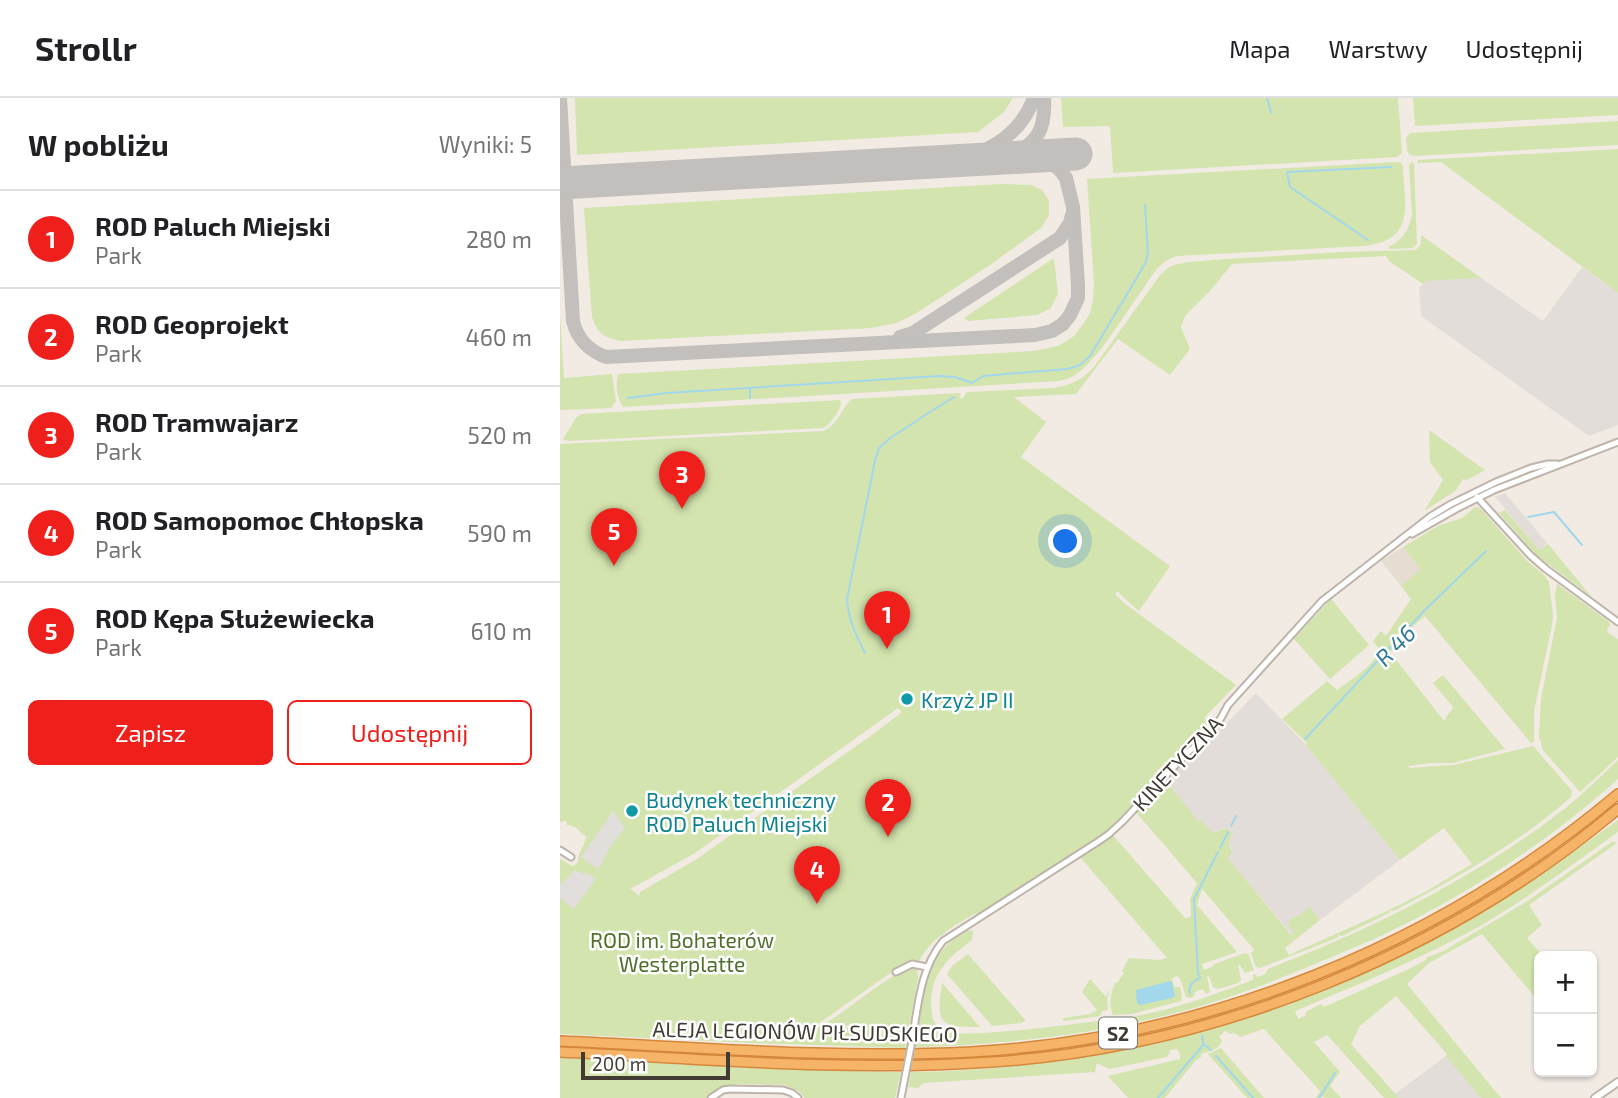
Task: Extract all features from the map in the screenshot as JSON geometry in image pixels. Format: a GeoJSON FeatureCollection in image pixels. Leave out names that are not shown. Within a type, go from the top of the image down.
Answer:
{"type":"FeatureCollection","features":[{"type":"Feature","properties":{"kind":"highway","name":"ALEJA LEGIONÓW PIŁSUDSKIEGO"},"geometry":{"type":"LineString","coordinates":[[560,1041],[832,1053],[921,1054],[1028,1047],[1148,1027],[1234,1004],[1298,982],[1398,939],[1517,870],[1618,794]]}},
{"type":"Feature","properties":{"kind":"highway","name":"ALEJA LEGIONÓW PIŁSUDSKIEGO"},"geometry":{"type":"LineString","coordinates":[[560,1052],[842,1065],[932,1065],[1051,1056],[1174,1033],[1302,993],[1411,944],[1461,918],[1542,867],[1618,809]]}},
{"type":"Feature","properties":{"kind":"street","name":"KINETYCZNA"},"geometry":{"type":"LineString","coordinates":[[1406,536],[1478,498],[1557,464],[1618,442]]}},
{"type":"Feature","properties":{"kind":"street","name":"KINETYCZNA"},"geometry":{"type":"LineString","coordinates":[[953,933],[1109,834],[1188,752],[1203,740],[1222,718],[1228,705],[1329,595],[1431,516],[1472,493],[1531,468],[1557,464]]}},
{"type":"Feature","properties":{"kind":"street"},"geometry":{"type":"LineString","coordinates":[[1472,493],[1545,569],[1618,622]]}},
{"type":"Feature","properties":{"kind":"street"},"geometry":{"type":"LineString","coordinates":[[560,850],[571,858]]}},
{"type":"Feature","properties":{"kind":"street","name":"KINETYCZNA"},"geometry":{"type":"LineString","coordinates":[[901,1098],[931,958],[943,941],[1008,894]]}},
{"type":"Feature","properties":{"kind":"street"},"geometry":{"type":"LineString","coordinates":[[896,972],[912,964],[927,967]]}},
{"type":"Feature","properties":{"kind":"street"},"geometry":{"type":"LineString","coordinates":[[1595,1098],[1618,1082]]}},
{"type":"Feature","properties":{"kind":"street"},"geometry":{"type":"LineString","coordinates":[[711,1098],[730,1089],[783,1090],[798,1098]]}},
{"type":"Feature","properties":{"kind":"shaded area"},"geometry":{"type":"Polygon","coordinates":[[[1582,267],[1618,293],[1618,425],[1589,436],[1421,316],[1419,288],[1426,281],[1481,278],[1543,321],[1582,267]]]}},
{"type":"Feature","properties":{"kind":"shaded area"},"geometry":{"type":"Polygon","coordinates":[[[1505,493],[1547,543],[1539,550],[1495,497],[1505,493]]]}},
{"type":"Feature","properties":{"kind":"shaded area"},"geometry":{"type":"Polygon","coordinates":[[[1403,547],[1422,569],[1401,586],[1381,561],[1403,547]]]}},
{"type":"Feature","properties":{"kind":"shaded area"},"geometry":{"type":"Polygon","coordinates":[[[1256,693],[1306,745],[1400,860],[1320,920],[1310,907],[1292,935],[1227,857],[1232,849],[1229,842],[1232,833],[1225,828],[1213,833],[1199,822],[1164,778],[1188,754],[1192,759],[1256,693]]]}},
{"type":"Feature","properties":{"kind":"shaded area"},"geometry":{"type":"Polygon","coordinates":[[[613,811],[625,828],[598,869],[581,857],[613,811]]]}},
{"type":"Feature","properties":{"kind":"shaded area"},"geometry":{"type":"Polygon","coordinates":[[[575,870],[583,874],[585,872],[596,879],[574,909],[560,898],[560,885],[575,870]]]}},
{"type":"Feature","properties":{"kind":"shaded area"},"geometry":{"type":"Polygon","coordinates":[[[1446,1056],[1481,1098],[1399,1098],[1395,1094],[1446,1056]]]}},
{"type":"Feature","properties":{"kind":"green space"},"geometry":{"type":"Polygon","coordinates":[[[575,98],[1013,98],[1004,112],[978,132],[577,155],[575,98]]]}},
{"type":"Feature","properties":{"kind":"green space"},"geometry":{"type":"Polygon","coordinates":[[[1061,98],[1398,98],[1402,153],[1397,157],[1113,173],[1110,126],[1063,127],[1061,98]]]}},
{"type":"Feature","properties":{"kind":"green space"},"geometry":{"type":"Polygon","coordinates":[[[1413,98],[1618,98],[1618,115],[1415,126],[1413,98]]]}},
{"type":"Feature","properties":{"kind":"green space"},"geometry":{"type":"Polygon","coordinates":[[[1618,121],[1618,145],[1414,156],[1407,150],[1406,138],[1410,133],[1618,121]]]}},
{"type":"Feature","properties":{"kind":"green space"},"geometry":{"type":"Polygon","coordinates":[[[1618,149],[1618,293],[1441,162],[1417,163],[1418,160],[1618,149]]]}},
{"type":"Feature","properties":{"kind":"green space"},"geometry":{"type":"Polygon","coordinates":[[[1396,162],[1403,166],[1405,208],[1400,229],[1392,237],[1380,243],[1363,246],[1171,258],[1154,273],[1111,335],[1084,368],[1059,381],[623,407],[618,395],[618,374],[1034,351],[1058,346],[1074,336],[1090,313],[1093,301],[1087,179],[1396,162]]]}},
{"type":"Feature","properties":{"kind":"green space"},"geometry":{"type":"Polygon","coordinates":[[[1411,162],[1414,163],[1417,244],[1413,248],[1390,249],[1388,247],[1404,234],[1412,215],[1411,162]]]}},
{"type":"Feature","properties":{"kind":"green space"},"geometry":{"type":"Polygon","coordinates":[[[1002,184],[1031,185],[1042,190],[1049,201],[1049,215],[1041,228],[990,265],[915,314],[896,323],[871,328],[620,341],[602,334],[592,317],[584,208],[1002,184]]]}},
{"type":"Feature","properties":{"kind":"green space","name":"ROD im. Bohaterów Westerplatte"},"geometry":{"type":"Polygon","coordinates":[[[1421,235],[1481,278],[1426,281],[1423,284],[1389,261],[1386,256],[1232,264],[1185,316],[1181,327],[1190,349],[1170,375],[1118,339],[1076,394],[1014,397],[1046,422],[1021,457],[1170,566],[1139,611],[1118,591],[1115,594],[1236,685],[1204,718],[1211,723],[1110,829],[980,915],[976,913],[951,928],[929,946],[919,962],[903,964],[815,1026],[808,1024],[801,1029],[806,1036],[824,1024],[875,1029],[826,1023],[898,973],[917,966],[918,978],[908,1032],[905,1032],[908,1033],[905,1048],[560,1034],[560,859],[572,866],[576,864],[585,838],[588,838],[576,828],[567,825],[566,821],[560,822],[560,444],[823,431],[832,426],[852,399],[960,393],[959,397],[962,399],[967,392],[1060,387],[1081,379],[1094,367],[1160,275],[1173,265],[1226,259],[1416,250],[1421,244],[1421,235]],[[898,708],[695,853],[630,888],[639,896],[640,892],[697,859],[902,712],[898,708]]]}},
{"type":"Feature","properties":{"kind":"green space"},"geometry":{"type":"Polygon","coordinates":[[[1054,258],[1058,294],[1051,308],[1037,315],[968,321],[964,318],[1054,258]]]}},
{"type":"Feature","properties":{"kind":"green space"},"geometry":{"type":"Polygon","coordinates":[[[560,314],[564,378],[612,374],[616,401],[611,408],[560,410],[560,314]]]}},
{"type":"Feature","properties":{"kind":"green space"},"geometry":{"type":"Polygon","coordinates":[[[840,400],[836,414],[823,428],[568,441],[563,439],[581,414],[840,400]]]}},
{"type":"Feature","properties":{"kind":"green space"},"geometry":{"type":"Polygon","coordinates":[[[1429,430],[1485,470],[1467,480],[1463,479],[1455,491],[1425,510],[1443,480],[1430,462],[1429,430]]]}},
{"type":"Feature","properties":{"kind":"green space"},"geometry":{"type":"Polygon","coordinates":[[[1475,507],[1480,508],[1549,582],[1553,615],[1534,711],[1534,742],[1531,743],[1425,616],[1390,652],[1444,721],[1453,707],[1433,683],[1443,675],[1505,749],[1453,763],[1408,766],[1454,765],[1533,746],[1572,791],[1571,797],[1508,845],[1440,886],[1342,936],[1338,935],[1337,938],[1260,968],[1256,967],[1251,953],[1254,950],[1252,947],[1202,889],[1197,905],[1237,952],[1202,964],[1204,970],[1245,953],[1248,954],[1254,970],[1245,973],[1238,965],[1241,980],[1218,989],[1213,987],[1207,976],[1210,992],[1206,994],[1203,989],[1195,992],[1191,998],[1186,997],[1177,976],[1172,978],[1174,987],[1180,987],[1181,1001],[1132,1014],[1113,1015],[1110,1003],[1112,990],[1115,982],[1117,983],[1124,973],[1122,971],[1129,958],[1167,958],[1080,857],[1112,834],[1186,919],[1191,916],[1190,899],[1197,883],[1135,811],[1164,778],[1199,822],[1201,820],[1213,833],[1226,828],[1232,833],[1229,842],[1232,853],[1228,858],[1291,935],[1294,932],[1288,925],[1290,920],[1310,907],[1320,920],[1285,948],[1289,955],[1387,911],[1472,864],[1444,828],[1400,860],[1307,743],[1282,719],[1327,681],[1337,690],[1372,662],[1380,650],[1373,641],[1381,631],[1386,636],[1411,599],[1401,586],[1421,569],[1403,547],[1440,525],[1462,518],[1475,507]]]}},
{"type":"Feature","properties":{"kind":"green space"},"geometry":{"type":"Polygon","coordinates":[[[1505,510],[1539,550],[1548,544],[1591,596],[1536,555],[1499,513],[1505,510]]]}},
{"type":"Feature","properties":{"kind":"green space"},"geometry":{"type":"Polygon","coordinates":[[[1557,584],[1608,621],[1608,633],[1618,639],[1618,757],[1580,792],[1543,750],[1539,736],[1541,699],[1557,618],[1557,584]]]}},
{"type":"Feature","properties":{"kind":"green space"},"geometry":{"type":"Polygon","coordinates":[[[1331,599],[1369,645],[1330,679],[1294,639],[1331,599]]]}},
{"type":"Feature","properties":{"kind":"green space"},"geometry":{"type":"Polygon","coordinates":[[[1618,760],[1618,779],[1539,843],[1511,862],[1425,914],[1304,969],[1210,1003],[1109,1028],[1045,1038],[915,1047],[925,988],[933,965],[944,948],[967,930],[973,931],[972,940],[944,965],[932,989],[933,1018],[936,1025],[944,1031],[974,1033],[1026,1030],[1133,1017],[1168,1009],[1253,980],[1254,974],[1258,977],[1265,974],[1268,969],[1384,919],[1458,880],[1563,810],[1618,760]]]}},
{"type":"Feature","properties":{"kind":"green space"},"geometry":{"type":"Polygon","coordinates":[[[1618,820],[1618,832],[1490,920],[1406,963],[1295,1011],[1298,1019],[1321,1004],[1324,1007],[1445,950],[1526,902],[1613,841],[1617,843],[1529,905],[1542,925],[1527,938],[1539,951],[1534,951],[1534,996],[1482,934],[1429,963],[1407,984],[1501,1098],[1481,1098],[1396,996],[1360,1026],[1351,1044],[1399,1098],[1384,1098],[1327,1035],[1314,1042],[1340,1072],[1330,1086],[1341,1098],[1316,1098],[1320,1091],[1264,1029],[1240,1037],[1225,1031],[1219,1037],[1222,1040],[1219,1046],[1201,1054],[1165,1098],[1128,1098],[1108,1076],[1180,1059],[1177,1049],[1170,1050],[1167,1057],[1109,1069],[1097,1063],[1095,1072],[923,1083],[918,1088],[908,1087],[911,1072],[984,1069],[1129,1049],[1269,1011],[1337,985],[1403,955],[1488,909],[1618,820]]]}},
{"type":"Feature","properties":{"kind":"green space"},"geometry":{"type":"Polygon","coordinates":[[[968,954],[1026,1021],[992,1026],[947,974],[952,966],[968,954]]]}},
{"type":"Feature","properties":{"kind":"green space"},"geometry":{"type":"Polygon","coordinates":[[[1090,979],[1106,997],[1110,988],[1108,1010],[1102,1011],[1100,1016],[1063,1020],[1097,1010],[1082,992],[1090,979]]]}},
{"type":"Feature","properties":{"kind":"green space"},"geometry":{"type":"Polygon","coordinates":[[[942,983],[980,1027],[956,1026],[943,1020],[940,1007],[942,983]]]}},
{"type":"Feature","properties":{"kind":"green space"},"geometry":{"type":"Polygon","coordinates":[[[1307,983],[1308,985],[1212,1017],[1114,1040],[1014,1054],[913,1061],[1039,1050],[1133,1035],[1218,1013],[1307,983]]]}},
{"type":"Feature","properties":{"kind":"green space"},"geometry":{"type":"Polygon","coordinates":[[[560,1045],[903,1061],[774,1058],[560,1048],[560,1045]]]}},
{"type":"Feature","properties":{"kind":"green space"},"geometry":{"type":"Polygon","coordinates":[[[1221,1048],[1264,1098],[1247,1098],[1208,1054],[1221,1048]]]}},
{"type":"Feature","properties":{"kind":"green space"},"geometry":{"type":"Polygon","coordinates":[[[560,1058],[768,1069],[901,1072],[895,1098],[805,1098],[799,1091],[785,1085],[737,1084],[723,1087],[707,1098],[560,1098],[560,1058]]]}},
{"type":"Feature","properties":{"kind":"water"},"geometry":{"type":"Polygon","coordinates":[[[1170,981],[1175,996],[1172,998],[1140,1005],[1137,1003],[1136,990],[1170,981]]]}},
{"type":"Feature","properties":{"kind":"waterway"},"geometry":{"type":"LineString","coordinates":[[1267,98],[1271,113]]}},
{"type":"Feature","properties":{"kind":"waterway"},"geometry":{"type":"LineString","coordinates":[[1368,240],[1290,187],[1287,172],[1391,167]]}},
{"type":"Feature","properties":{"kind":"waterway"},"geometry":{"type":"LineString","coordinates":[[628,398],[666,393],[939,376],[955,377],[972,383],[983,376],[1067,369],[1080,365],[1090,356],[1145,264],[1148,254],[1145,205]]}},
{"type":"Feature","properties":{"kind":"waterway"},"geometry":{"type":"LineString","coordinates":[[750,388],[750,398]]}},
{"type":"Feature","properties":{"kind":"waterway"},"geometry":{"type":"LineString","coordinates":[[919,419],[954,397]]}},
{"type":"Feature","properties":{"kind":"waterway"},"geometry":{"type":"LineString","coordinates":[[865,653],[851,620],[847,599],[875,461],[879,448],[918,420]]}},
{"type":"Feature","properties":{"kind":"waterway"},"geometry":{"type":"LineString","coordinates":[[1528,517],[1554,512],[1582,545]]}},
{"type":"Feature","properties":{"kind":"waterway","name":"R 46"},"geometry":{"type":"LineString","coordinates":[[1305,739],[1424,611],[1486,551]]}},
{"type":"Feature","properties":{"kind":"waterway","name":"R 46"},"geometry":{"type":"LineString","coordinates":[[1231,826],[1236,816]]}},
{"type":"Feature","properties":{"kind":"waterway","name":"R 46"},"geometry":{"type":"LineString","coordinates":[[1220,848],[1228,832]]}},
{"type":"Feature","properties":{"kind":"waterway","name":"R 46"},"geometry":{"type":"LineString","coordinates":[[1190,993],[1192,984],[1200,978],[1194,899],[1218,852]]}},
{"type":"Feature","properties":{"kind":"waterway","name":"R 46"},"geometry":{"type":"LineString","coordinates":[[1202,1036],[1203,1043]]}},
{"type":"Feature","properties":{"kind":"waterway","name":"R 46"},"geometry":{"type":"LineString","coordinates":[[1158,1098],[1204,1044]]}},
{"type":"Feature","properties":{"kind":"waterway"},"geometry":{"type":"LineString","coordinates":[[1205,1045],[1211,1050]]}},
{"type":"Feature","properties":{"kind":"waterway"},"geometry":{"type":"LineString","coordinates":[[1216,1056],[1253,1098]]}},
{"type":"Feature","properties":{"kind":"waterway"},"geometry":{"type":"LineString","coordinates":[[1319,1098],[1335,1073]]}},
{"type":"Feature","properties":{"kind":"taxiway"},"geometry":{"type":"LineString","coordinates":[[560,98],[573,321],[577,333],[585,343],[606,357],[1035,335],[1052,331],[1063,324],[1078,298],[1073,207],[1066,178],[1048,161],[1036,156]]}},
{"type":"Feature","properties":{"kind":"taxiway"},"geometry":{"type":"LineString","coordinates":[[964,160],[1006,137],[1022,120],[1034,98]]}},
{"type":"Feature","properties":{"kind":"taxiway"},"geometry":{"type":"LineString","coordinates":[[1008,158],[1026,147],[1038,135],[1043,119],[1044,98]]}},
{"type":"Feature","properties":{"kind":"taxiway"},"geometry":{"type":"LineString","coordinates":[[900,337],[913,333],[1060,238],[1072,215]]}},
{"type":"Feature","properties":{"kind":"runway"},"geometry":{"type":"LineString","coordinates":[[560,183],[1076,154]]}},
{"type":"Feature","properties":{"kind":"place","name":"ROD Tramwajarz"},"geometry":{"type":"Point","coordinates":[682,509]}},
{"type":"Feature","properties":{"kind":"place","name":"ROD Kępa Służewiecka"},"geometry":{"type":"Point","coordinates":[614,566]}},
{"type":"Feature","properties":{"kind":"place","name":"ROD Paluch Miejski"},"geometry":{"type":"Point","coordinates":[887,649]}},
{"type":"Feature","properties":{"kind":"place","name":"Krzyż JP II"},"geometry":{"type":"Point","coordinates":[907,699]}},
{"type":"Feature","properties":{"kind":"place","name":"Budynek techniczny ROD Paluch Miejski"},"geometry":{"type":"Point","coordinates":[632,811]}},
{"type":"Feature","properties":{"kind":"place","name":"ROD Geoprojekt"},"geometry":{"type":"Point","coordinates":[888,837]}},
{"type":"Feature","properties":{"kind":"place","name":"ROD Samopomoc Chłopska"},"geometry":{"type":"Point","coordinates":[817,904]}}]}
